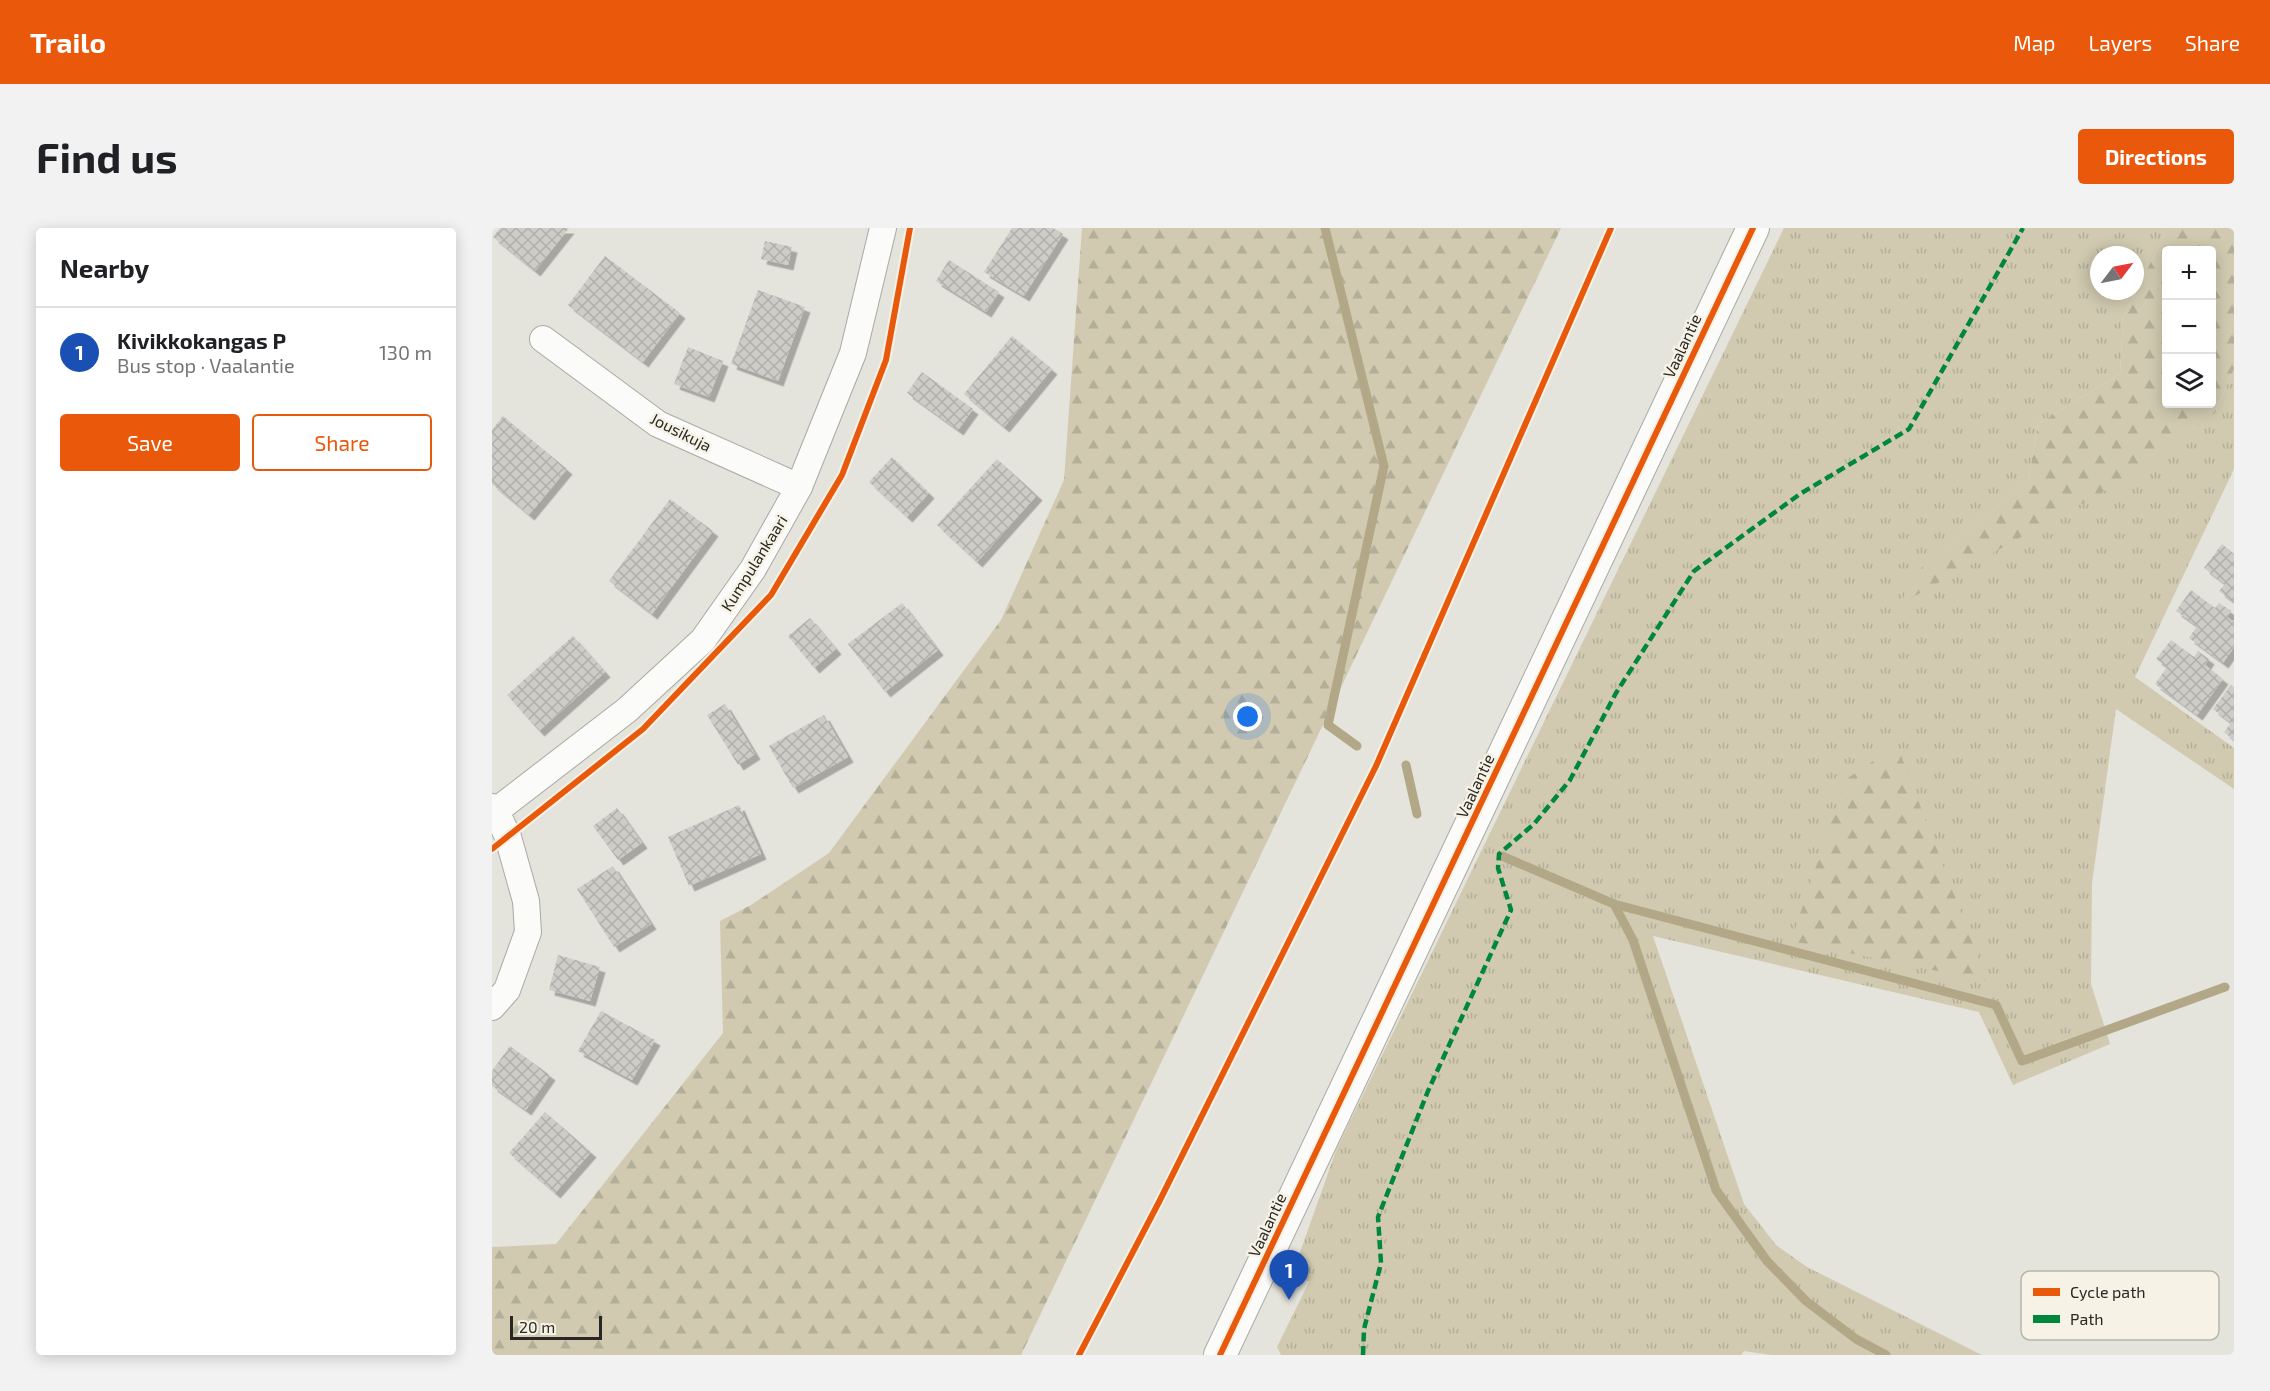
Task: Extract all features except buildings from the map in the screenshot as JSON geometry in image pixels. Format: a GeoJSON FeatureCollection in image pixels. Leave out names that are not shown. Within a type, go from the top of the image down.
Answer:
{"type":"FeatureCollection","features":[{"type":"Feature","properties":{"kind":"street","name":"Kumpulankaari"},"geometry":{"type":"LineString","coordinates":[[492,1007],[507,990],[528,932],[526,901],[508,837],[493,811],[627,710],[703,640],[753,569],[800,487],[853,353],[883,228]]}},
{"type":"Feature","properties":{"kind":"street","name":"Vaalantie"},"geometry":{"type":"LineString","coordinates":[[1220,1355],[1753,228]]}},
{"type":"Feature","properties":{"kind":"street","name":"Jousikuja"},"geometry":{"type":"LineString","coordinates":[[543,339],[658,424],[800,487]]}},
{"type":"Feature","properties":{"kind":"green space"},"geometry":{"type":"Polygon","coordinates":[[[1082,228],[1561,228],[1021,1355],[492,1355],[492,1247],[556,1244],[723,1033],[720,921],[751,905],[829,853],[1001,620],[1064,480],[1082,228]]]}},
{"type":"Feature","properties":{"kind":"green space"},"geometry":{"type":"Polygon","coordinates":[[[1784,228],[2172,228],[2165,233],[2144,276],[2144,246],[2090,246],[2090,300],[2132,300],[2123,318],[2120,374],[2038,424],[2028,482],[1910,578],[2215,413],[2234,369],[2234,469],[2135,677],[2234,748],[2234,789],[2116,709],[2092,883],[2091,984],[2110,1044],[2013,1085],[1979,1012],[1653,936],[1744,1204],[1776,1245],[1807,1267],[1982,1355],[1771,1355],[1744,1351],[1741,1355],[1281,1355],[1277,1347],[1309,1282],[1293,1272],[1337,1148],[1784,228]]]}},
{"type":"Feature","properties":{"kind":"green space"},"geometry":{"type":"Polygon","coordinates":[[[2172,228],[2234,228],[2234,369],[2215,413],[2137,473],[1902,603],[1909,578],[2028,482],[2038,424],[2120,374],[2123,318],[2132,300],[2144,300],[2144,276],[2165,233],[2172,228]]]}},
{"type":"Feature","properties":{"kind":"green space"},"geometry":{"type":"Polygon","coordinates":[[[1897,745],[1987,981],[1791,941],[1845,780],[1897,745]]]}},
{"type":"Feature","properties":{"kind":"waterway"},"geometry":{"type":"LineString","coordinates":[[1325,228],[1384,466],[1328,725],[1357,746]]}},
{"type":"Feature","properties":{"kind":"waterway"},"geometry":{"type":"LineString","coordinates":[[1406,765],[1417,814]]}},
{"type":"Feature","properties":{"kind":"waterway"},"geometry":{"type":"LineString","coordinates":[[1502,856],[1614,904],[1633,940],[1716,1190],[1767,1261],[1806,1301],[1856,1339],[1886,1355]]}},
{"type":"Feature","properties":{"kind":"waterway"},"geometry":{"type":"LineString","coordinates":[[1614,904],[1996,1005],[2022,1061],[2225,987]]}},
{"type":"Feature","properties":{"kind":"marked path"},"geometry":{"type":"LineString","coordinates":[[1363,1355],[1364,1329],[1381,1263],[1378,1217],[1428,1091],[1511,910],[1498,868],[1499,854],[1534,824],[1570,780],[1616,693],[1694,571],[1800,494],[1909,429],[2023,228]]}},
{"type":"Feature","properties":{"kind":"cycle path"},"geometry":{"type":"LineString","coordinates":[[492,849],[643,729],[771,595],[842,475],[886,360],[910,228]]}},
{"type":"Feature","properties":{"kind":"cycle path"},"geometry":{"type":"LineString","coordinates":[[1079,1355],[1159,1202],[1376,766],[1611,228]]}},
{"type":"Feature","properties":{"kind":"cycle path"},"geometry":{"type":"LineString","coordinates":[[1220,1355],[1753,228]]}},
{"type":"Feature","properties":{"kind":"place","name":"Kivikkokangas P"},"geometry":{"type":"Point","coordinates":[1289,1300]}}]}
